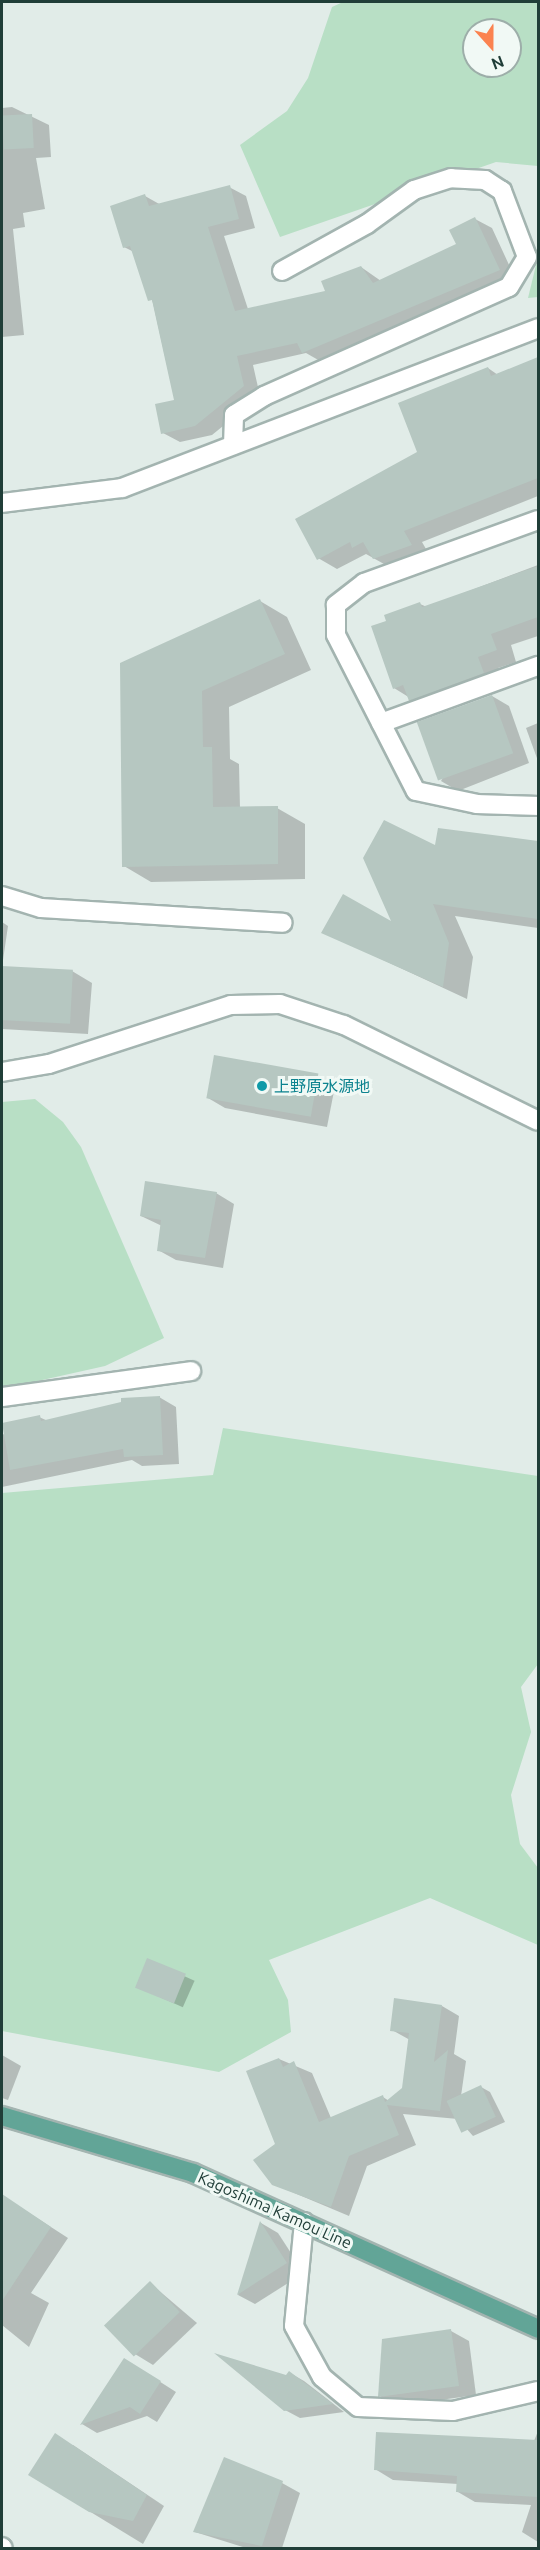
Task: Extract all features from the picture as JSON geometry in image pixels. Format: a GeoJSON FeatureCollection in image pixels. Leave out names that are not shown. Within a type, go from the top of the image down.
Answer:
{"type":"FeatureCollection","features":[{"type":"Feature","properties":{"kind":"main road","name":"Kagoshima Kamou Line"},"geometry":{"type":"LineString","coordinates":[[2,2115],[193,2173],[538,2329]]}},
{"type":"Feature","properties":{"kind":"street"},"geometry":{"type":"LineString","coordinates":[[233,445],[234,416],[264,396],[509,287],[527,257],[502,191],[485,180],[451,178],[414,190],[367,224],[282,271]]}},
{"type":"Feature","properties":{"kind":"street"},"geometry":{"type":"LineString","coordinates":[[2,503],[122,488],[538,328]]}},
{"type":"Feature","properties":{"kind":"street"},"geometry":{"type":"LineString","coordinates":[[538,520],[364,583],[336,605],[336,634],[416,791],[477,804],[538,806]]}},
{"type":"Feature","properties":{"kind":"street"},"geometry":{"type":"LineString","coordinates":[[381,723],[538,666]]}},
{"type":"Feature","properties":{"kind":"street"},"geometry":{"type":"LineString","coordinates":[[2,896],[41,908],[283,923]]}},
{"type":"Feature","properties":{"kind":"street"},"geometry":{"type":"LineString","coordinates":[[2,1072],[49,1064],[231,1005],[280,1004],[344,1025],[538,1121]]}},
{"type":"Feature","properties":{"kind":"street"},"geometry":{"type":"LineString","coordinates":[[2,1397],[191,1371]]}},
{"type":"Feature","properties":{"kind":"street"},"geometry":{"type":"LineString","coordinates":[[304,2222],[294,2326],[322,2377],[358,2407],[453,2410],[538,2391]]}},
{"type":"Feature","properties":{"kind":"green space"},"geometry":{"type":"Polygon","coordinates":[[[343,2],[538,2],[538,166],[496,162],[280,237],[240,145],[287,111],[308,78],[332,7],[343,2]]]}},
{"type":"Feature","properties":{"kind":"green space"},"geometry":{"type":"Polygon","coordinates":[[[538,257],[538,297],[528,298],[538,257]]]}},
{"type":"Feature","properties":{"kind":"green space"},"geometry":{"type":"Polygon","coordinates":[[[35,1099],[63,1122],[81,1147],[164,1338],[105,1366],[2,1389],[2,1102],[35,1099]]]}},
{"type":"Feature","properties":{"kind":"green space"},"geometry":{"type":"Polygon","coordinates":[[[223,1428],[538,1476],[538,1664],[521,1687],[531,1732],[511,1795],[520,1844],[538,1868],[538,1945],[430,1898],[269,1960],[288,2000],[291,2032],[219,2072],[2,2031],[2,1493],[213,1475],[223,1428]]]}},
{"type":"Feature","properties":{"kind":"building"},"geometry":{"type":"Polygon","coordinates":[[[32,114],[34,148],[4,150],[2,116],[32,114]]]}},
{"type":"Feature","properties":{"kind":"building"},"geometry":{"type":"Polygon","coordinates":[[[230,185],[239,219],[208,227],[235,311],[325,291],[321,281],[361,266],[373,283],[456,244],[449,230],[475,217],[500,270],[302,353],[297,343],[237,356],[244,386],[195,426],[161,434],[155,404],[174,400],[152,300],[148,301],[130,246],[123,248],[110,206],[145,194],[149,206],[230,185]]]}},
{"type":"Feature","properties":{"kind":"building"},"geometry":{"type":"Polygon","coordinates":[[[538,357],[538,478],[404,531],[412,545],[373,559],[363,542],[352,548],[350,542],[317,560],[295,519],[417,452],[398,403],[488,367],[491,376],[538,357]]]}},
{"type":"Feature","properties":{"kind":"building"},"geometry":{"type":"Polygon","coordinates":[[[538,566],[538,617],[491,634],[497,650],[478,657],[484,673],[409,701],[403,685],[393,689],[371,626],[386,621],[384,615],[420,602],[422,607],[538,566]]]}},
{"type":"Feature","properties":{"kind":"building"},"geometry":{"type":"Polygon","coordinates":[[[260,599],[285,654],[202,691],[203,747],[212,747],[213,807],[278,806],[278,864],[122,867],[120,663],[260,599]]]}},
{"type":"Feature","properties":{"kind":"building"},"geometry":{"type":"Polygon","coordinates":[[[492,695],[513,753],[438,781],[417,722],[492,695]]]}},
{"type":"Feature","properties":{"kind":"building"},"geometry":{"type":"Polygon","coordinates":[[[384,820],[435,845],[438,828],[538,841],[538,919],[433,904],[449,943],[443,987],[321,933],[343,894],[391,921],[363,858],[384,820]]]}},
{"type":"Feature","properties":{"kind":"building"},"geometry":{"type":"Polygon","coordinates":[[[2,966],[73,970],[70,1024],[2,1020],[2,966]]]}},
{"type":"Feature","properties":{"kind":"building","name":"上野原水源地"},"geometry":{"type":"Polygon","coordinates":[[[214,1055],[318,1073],[311,1117],[206,1098],[214,1055]]]}},
{"type":"Feature","properties":{"kind":"building"},"geometry":{"type":"Polygon","coordinates":[[[145,1181],[217,1192],[205,1258],[157,1251],[161,1220],[140,1216],[145,1181]]]}},
{"type":"Feature","properties":{"kind":"building"},"geometry":{"type":"Polygon","coordinates":[[[160,1396],[163,1455],[124,1457],[123,1449],[10,1470],[2,1423],[40,1415],[41,1421],[121,1402],[121,1398],[160,1396]]]}},
{"type":"Feature","properties":{"kind":"building"},"geometry":{"type":"Polygon","coordinates":[[[147,1958],[186,1974],[174,2003],[135,1988],[147,1958]]]}},
{"type":"Feature","properties":{"kind":"building"},"geometry":{"type":"Polygon","coordinates":[[[394,1998],[442,2005],[434,2062],[448,2050],[440,2111],[387,2105],[399,2135],[349,2156],[331,2207],[272,2185],[253,2160],[275,2144],[246,2071],[279,2058],[283,2067],[294,2061],[319,2122],[383,2095],[385,2102],[402,2088],[409,2033],[390,2031],[394,1998]]]}},
{"type":"Feature","properties":{"kind":"building"},"geometry":{"type":"Polygon","coordinates":[[[481,2085],[496,2117],[461,2133],[447,2101],[481,2085]]]}},
{"type":"Feature","properties":{"kind":"building"},"geometry":{"type":"Polygon","coordinates":[[[2,2194],[51,2227],[2,2301],[2,2194]]]}},
{"type":"Feature","properties":{"kind":"building"},"geometry":{"type":"Polygon","coordinates":[[[260,2221],[287,2263],[237,2295],[260,2221]]]}},
{"type":"Feature","properties":{"kind":"building"},"geometry":{"type":"Polygon","coordinates":[[[150,2281],[180,2312],[134,2356],[104,2325],[150,2281]]]}},
{"type":"Feature","properties":{"kind":"building"},"geometry":{"type":"Polygon","coordinates":[[[451,2329],[459,2386],[378,2397],[382,2339],[451,2329]]]}},
{"type":"Feature","properties":{"kind":"building"},"geometry":{"type":"Polygon","coordinates":[[[214,2353],[286,2375],[289,2371],[333,2404],[284,2411],[214,2353]]]}},
{"type":"Feature","properties":{"kind":"building"},"geometry":{"type":"Polygon","coordinates":[[[124,2358],[161,2381],[140,2414],[130,2407],[80,2425],[124,2358]]]}},
{"type":"Feature","properties":{"kind":"building"},"geometry":{"type":"Polygon","coordinates":[[[376,2432],[538,2440],[538,2497],[456,2492],[457,2476],[374,2470],[376,2432]]]}},
{"type":"Feature","properties":{"kind":"building"},"geometry":{"type":"Polygon","coordinates":[[[55,2433],[147,2495],[133,2521],[89,2512],[28,2475],[55,2433]]]}},
{"type":"Feature","properties":{"kind":"building"},"geometry":{"type":"Polygon","coordinates":[[[224,2457],[283,2481],[262,2546],[193,2532],[224,2457]]]}},
{"type":"Feature","properties":{"kind":"place","name":"上野原水源地"},"geometry":{"type":"Point","coordinates":[262,1086]}}]}
